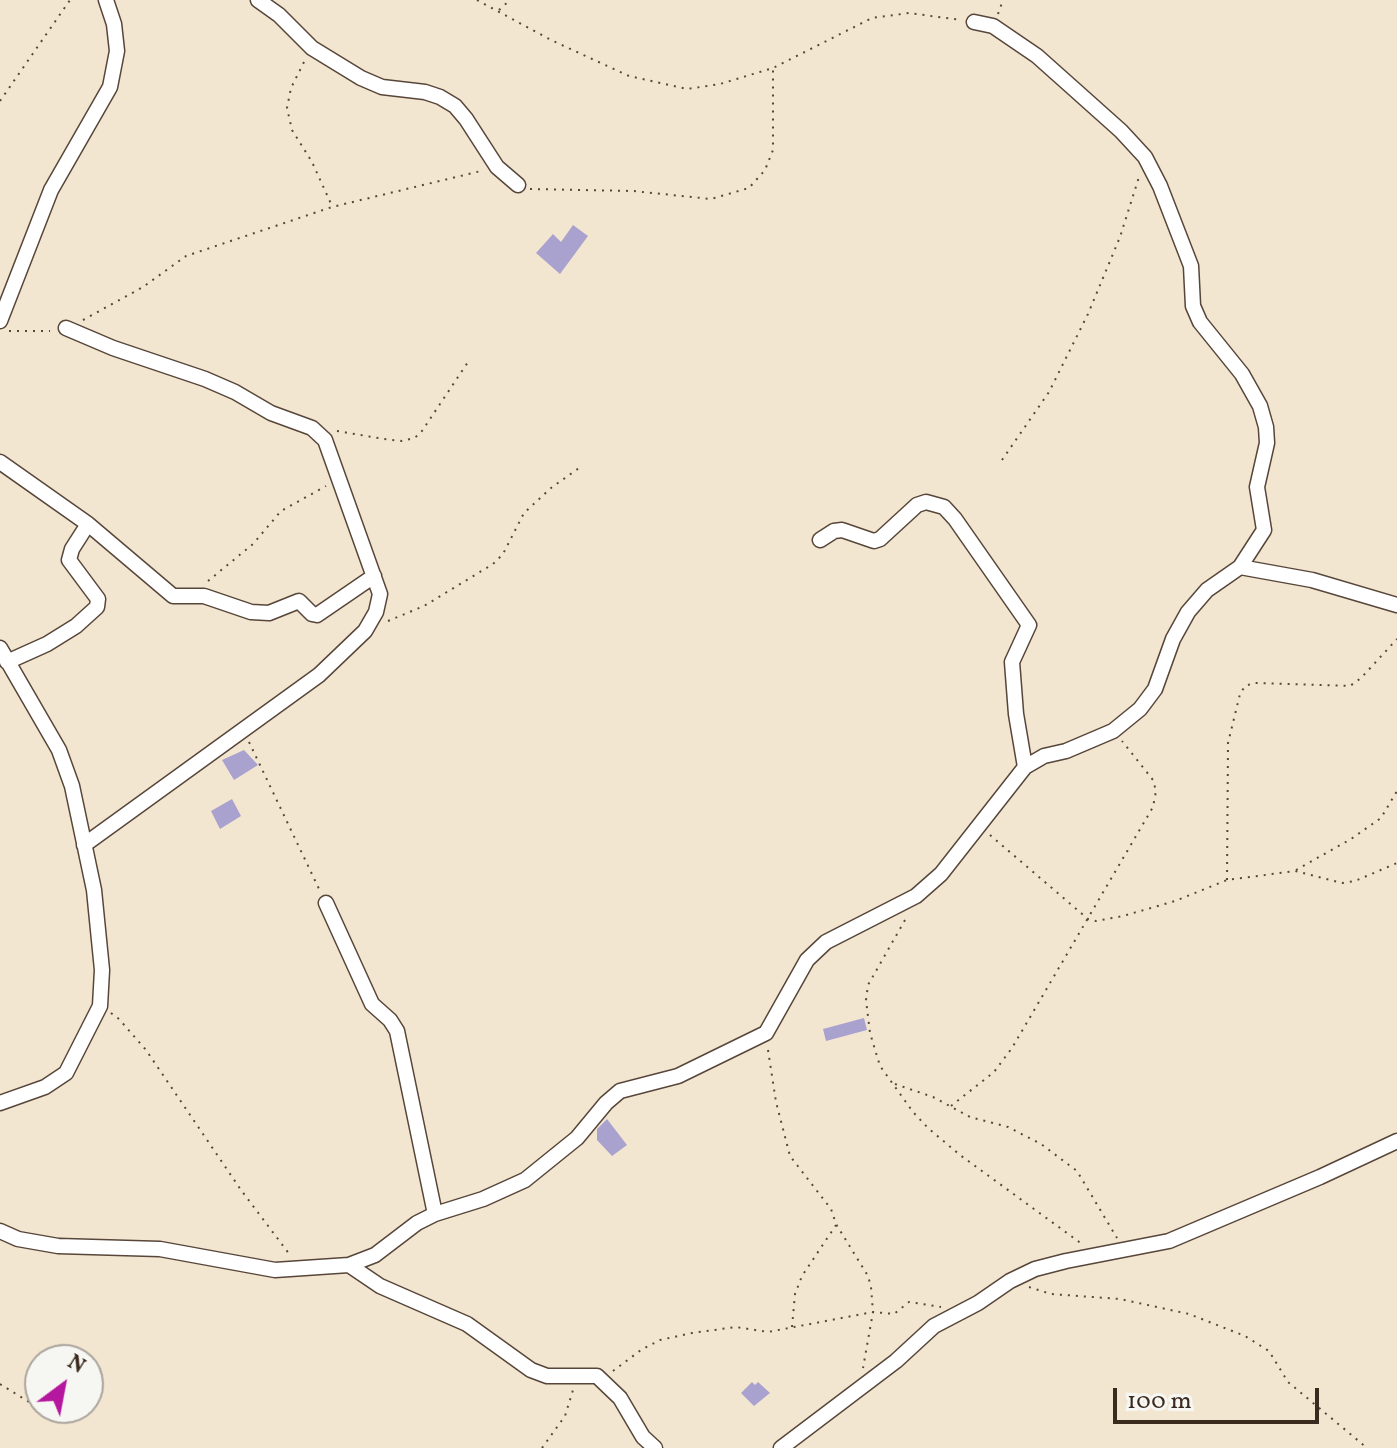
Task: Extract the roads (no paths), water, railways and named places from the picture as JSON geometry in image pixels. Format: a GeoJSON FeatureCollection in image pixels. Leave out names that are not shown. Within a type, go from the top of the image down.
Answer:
{"type":"FeatureCollection","features":[{"type":"Feature","properties":{"kind":"street"},"geometry":{"type":"LineString","coordinates":[[0,321],[51,190],[110,87],[117,51],[114,24],[106,0]]}},
{"type":"Feature","properties":{"kind":"street"},"geometry":{"type":"LineString","coordinates":[[258,0],[279,15],[312,48],[361,78],[382,87],[425,92],[455,106],[497,167],[518,185]]}},
{"type":"Feature","properties":{"kind":"street"},"geometry":{"type":"LineString","coordinates":[[0,1231],[18,1239],[58,1246],[160,1249],[275,1270],[349,1265],[375,1255],[417,1223],[435,1214],[483,1199],[525,1180],[577,1138],[620,1091],[678,1076],[766,1033],[807,960],[826,942],[916,896],[941,874],[1025,767],[1044,756],[1066,751],[1113,731],[1140,709],[1155,689],[1173,639],[1188,612],[1207,590],[1240,567],[1264,530],[1257,487],[1267,443],[1266,427],[1260,406],[1242,374],[1200,322],[1193,306],[1191,266],[1185,246],[1145,157],[1121,131],[1037,56],[993,26],[974,22]]}},
{"type":"Feature","properties":{"kind":"street"},"geometry":{"type":"LineString","coordinates":[[66,328],[126,353],[215,383],[271,413],[312,428],[325,440],[380,594],[376,612],[365,631],[319,675],[84,845]]}},
{"type":"Feature","properties":{"kind":"street"},"geometry":{"type":"LineString","coordinates":[[0,462],[88,524],[173,596],[204,596],[251,612],[269,613],[299,601],[317,615],[374,576]]}},
{"type":"Feature","properties":{"kind":"street"},"geometry":{"type":"LineString","coordinates":[[820,540],[842,530],[874,541],[917,505],[926,502],[944,507],[968,534],[1029,625],[1029,632],[1012,662],[1016,714],[1025,767]]}},
{"type":"Feature","properties":{"kind":"street"},"geometry":{"type":"LineString","coordinates":[[7,662],[47,644],[76,626],[97,607],[98,599],[69,560],[72,549],[88,524]]}},
{"type":"Feature","properties":{"kind":"street"},"geometry":{"type":"LineString","coordinates":[[1240,567],[1312,580],[1397,605]]}},
{"type":"Feature","properties":{"kind":"street"},"geometry":{"type":"LineString","coordinates":[[0,648],[59,750],[72,786],[100,929],[102,970],[100,1006],[66,1073],[45,1087],[0,1103]]}},
{"type":"Feature","properties":{"kind":"street"},"geometry":{"type":"LineString","coordinates":[[326,903],[372,1004],[397,1031],[435,1214]]}},
{"type":"Feature","properties":{"kind":"street"},"geometry":{"type":"LineString","coordinates":[[781,1448],[896,1361],[934,1326],[978,1303],[1010,1281],[1035,1269],[1169,1241],[1397,1141]]}},
{"type":"Feature","properties":{"kind":"street"},"geometry":{"type":"LineString","coordinates":[[349,1265],[380,1286],[467,1324],[531,1370],[547,1376],[597,1376],[620,1398],[643,1437],[655,1448]]}}]}
